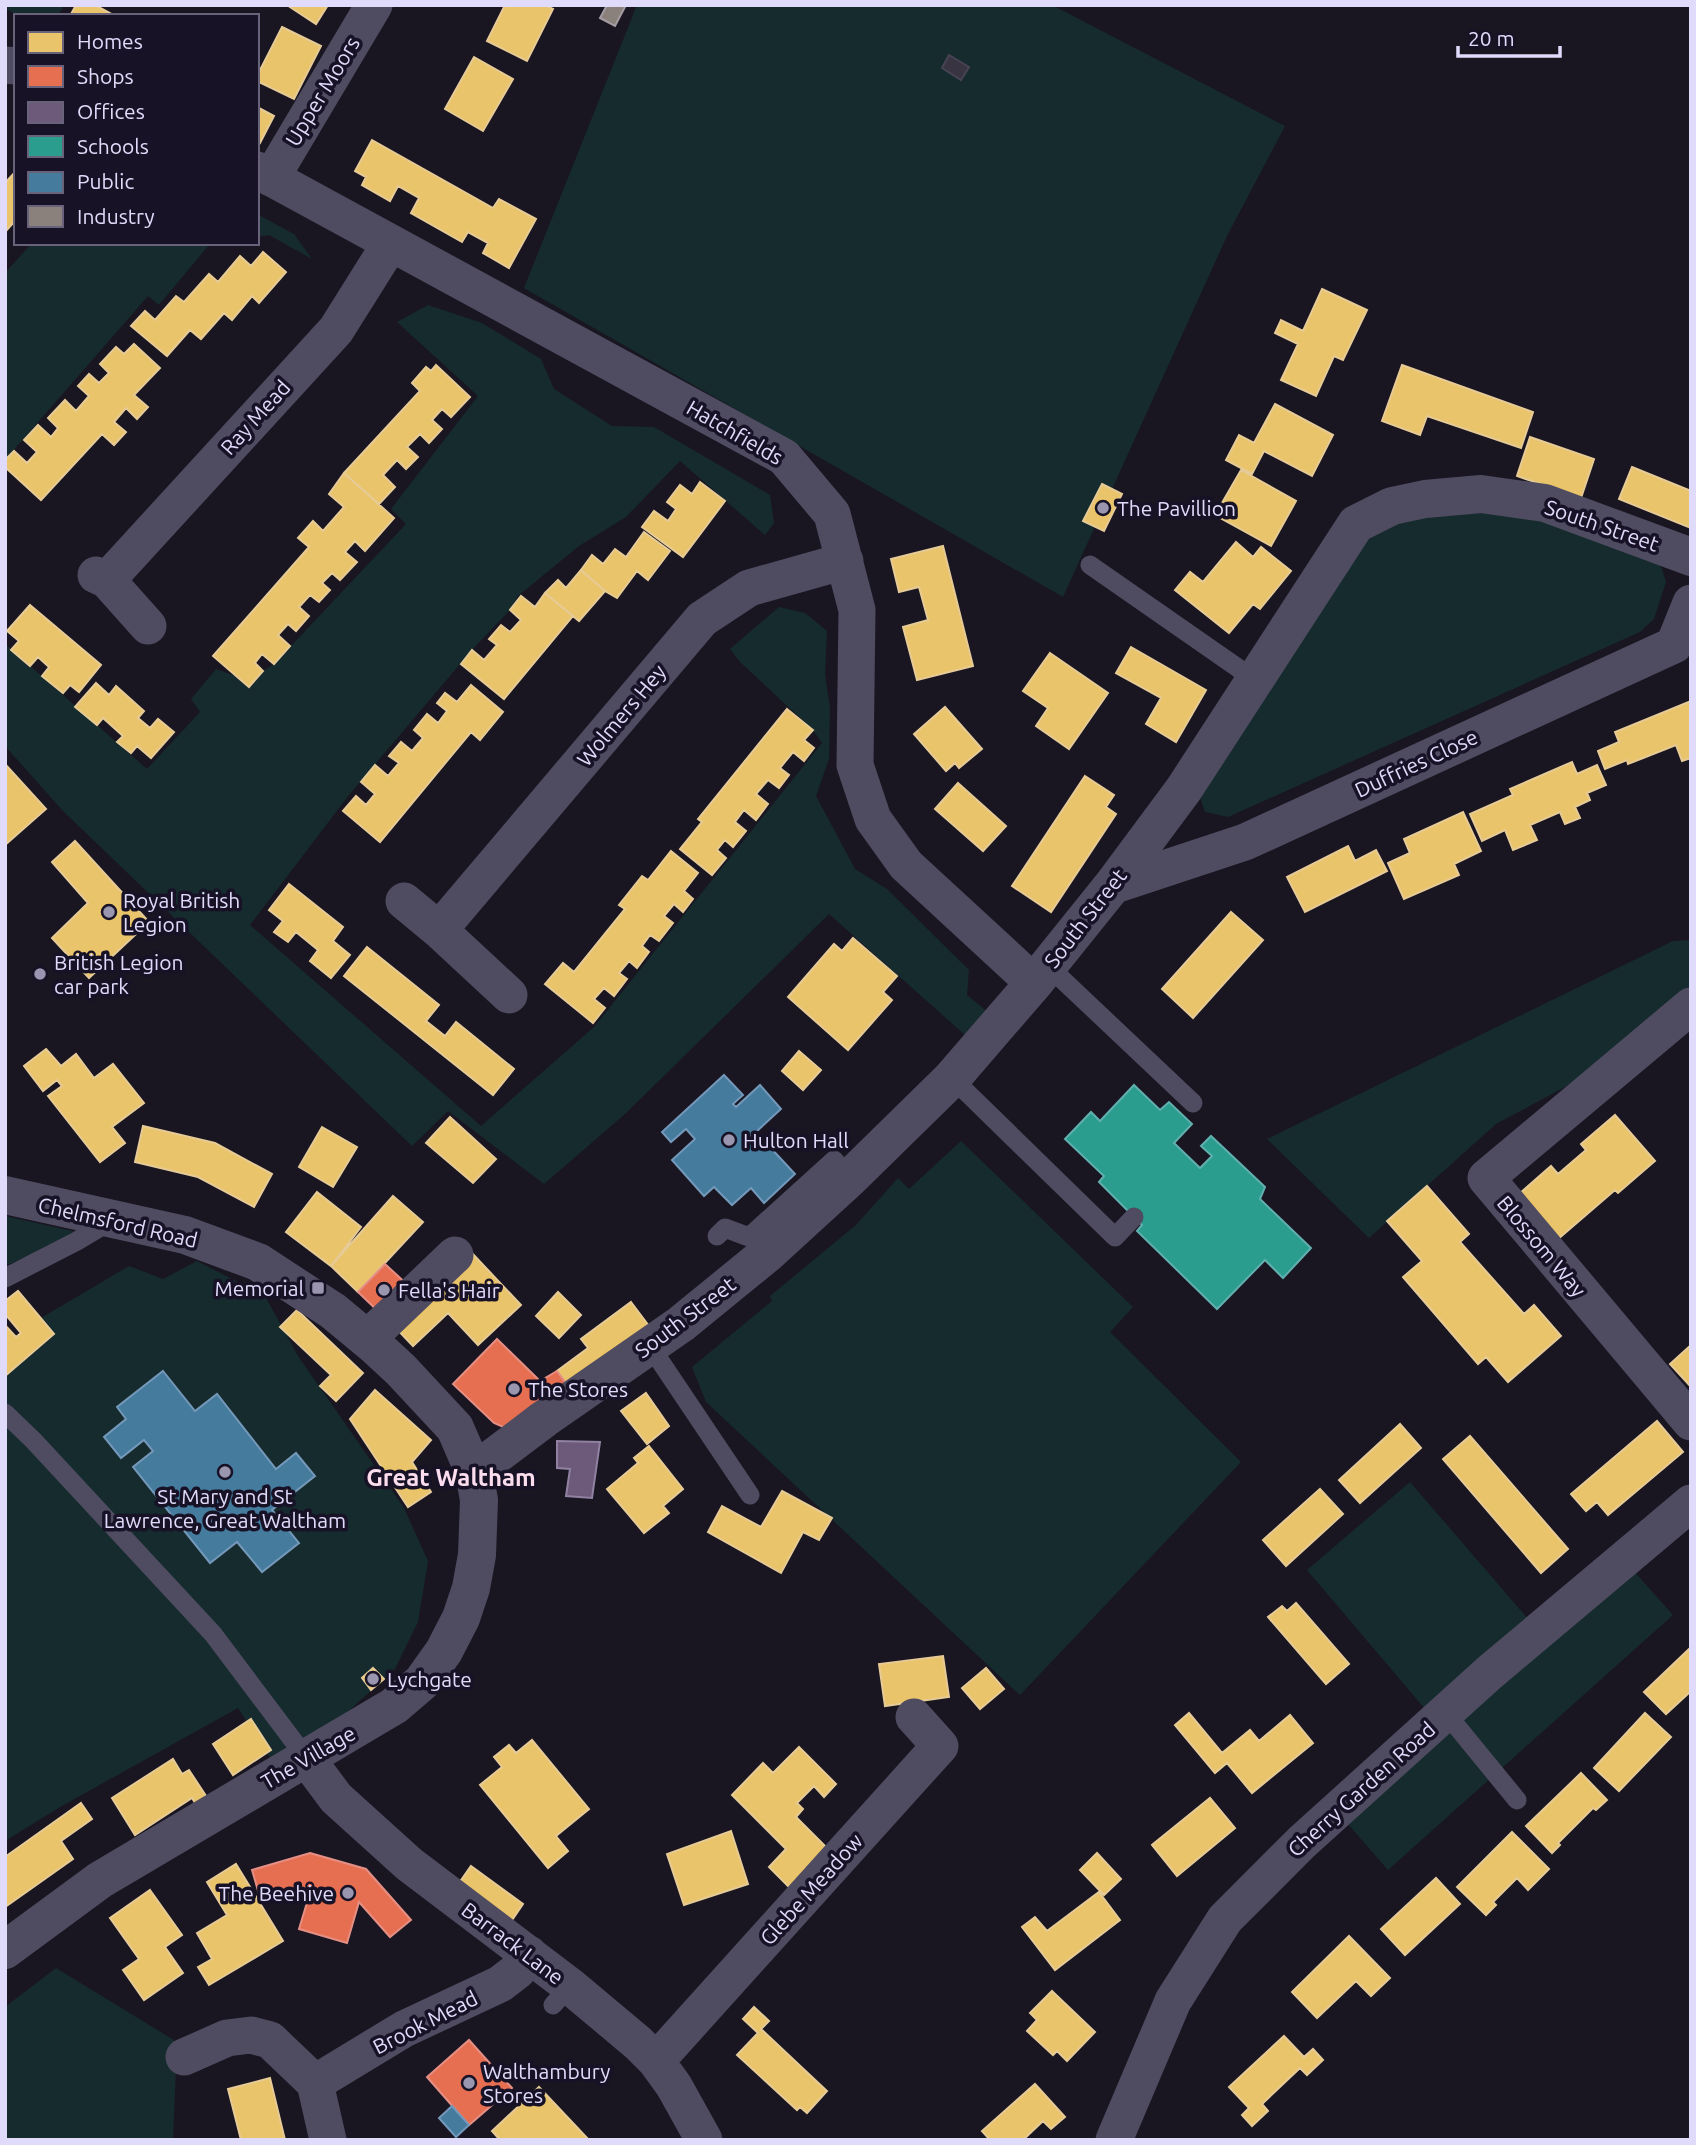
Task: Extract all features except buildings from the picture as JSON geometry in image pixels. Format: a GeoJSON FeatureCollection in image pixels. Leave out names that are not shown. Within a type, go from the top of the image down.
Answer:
{"type":"FeatureCollection","features":[{"type":"Feature","properties":{"kind":"street","name":"Upper Moors"},"geometry":{"type":"LineString","coordinates":[[264,174],[374,5]]}},
{"type":"Feature","properties":{"kind":"street","name":"Hatchfields"},"geometry":{"type":"LineString","coordinates":[[264,174],[784,457],[832,514],[845,561],[857,610],[855,765],[873,819],[906,866],[1041,974]]}},
{"type":"Feature","properties":{"kind":"street","name":"Ray Mead"},"geometry":{"type":"LineString","coordinates":[[148,626],[101,577],[336,330],[390,244]]}},
{"type":"Feature","properties":{"kind":"street","name":"South Street"},"geometry":{"type":"LineString","coordinates":[[474,1472],[544,1419],[681,1324],[758,1245],[850,1178],[952,1078],[1112,886],[1184,789],[1356,524],[1392,506],[1425,499],[1481,494],[1545,503],[1691,557]]}},
{"type":"Feature","properties":{"kind":"street","name":"Wolmers Hey"},"geometry":{"type":"LineString","coordinates":[[439,930],[702,619],[749,588],[845,561]]}},
{"type":"Feature","properties":{"kind":"street","name":"Duffries Close"},"geometry":{"type":"LineString","coordinates":[[1112,886],[1245,842],[1674,645],[1691,603]]}},
{"type":"Feature","properties":{"kind":"street"},"geometry":{"type":"LineString","coordinates":[[404,901],[509,995]]}},
{"type":"Feature","properties":{"kind":"street","name":"Blossom Way"},"geometry":{"type":"LineString","coordinates":[[1691,1006],[1486,1178],[1691,1422]]}},
{"type":"Feature","properties":{"kind":"street","name":"Chelmsford Road"},"geometry":{"type":"LineString","coordinates":[[5,1195],[185,1235],[258,1262],[333,1311],[401,1370],[454,1428],[474,1472]]}},
{"type":"Feature","properties":{"kind":"street"},"geometry":{"type":"LineString","coordinates":[[368,1339],[455,1255]]}},
{"type":"Feature","properties":{"kind":"street","name":"The Village"},"geometry":{"type":"LineString","coordinates":[[5,1950],[100,1880],[394,1706],[422,1682],[444,1651],[461,1618],[471,1588],[477,1555],[479,1500],[474,1472]]}},
{"type":"Feature","properties":{"kind":"street","name":"Cherry Garden Road"},"geometry":{"type":"LineString","coordinates":[[1114,2140],[1173,2001],[1225,1919],[1302,1842],[1445,1712],[1691,1503]]}},
{"type":"Feature","properties":{"kind":"street","name":"Glebe Meadow"},"geometry":{"type":"LineString","coordinates":[[656,2061],[940,1746],[914,1717]]}},
{"type":"Feature","properties":{"kind":"street","name":"Barrack Lane"},"geometry":{"type":"LineString","coordinates":[[307,1759],[336,1798],[409,1864],[529,1955],[562,1996],[638,2043],[674,2085],[704,2140]]}},
{"type":"Feature","properties":{"kind":"street","name":"Brook Mead"},"geometry":{"type":"LineString","coordinates":[[315,2083],[404,2029],[500,1984],[517,1971],[529,1955]]}},
{"type":"Feature","properties":{"kind":"street"},"geometry":{"type":"LineString","coordinates":[[184,2057],[227,2038],[251,2035],[270,2040],[315,2083],[328,2140]]}},
{"type":"Feature","properties":{"kind":"lane"},"geometry":{"type":"LineString","coordinates":[[1090,565],[1255,682]]}},
{"type":"Feature","properties":{"kind":"lane"},"geometry":{"type":"LineString","coordinates":[[1041,974],[1193,1103]]}},
{"type":"Feature","properties":{"kind":"lane"},"geometry":{"type":"LineString","coordinates":[[952,1078],[1115,1237],[1134,1217]]}},
{"type":"Feature","properties":{"kind":"lane"},"geometry":{"type":"LineString","coordinates":[[5,1278],[116,1218]]}},
{"type":"Feature","properties":{"kind":"lane"},"geometry":{"type":"LineString","coordinates":[[717,1237],[725,1228],[758,1245]]}},
{"type":"Feature","properties":{"kind":"lane"},"geometry":{"type":"LineString","coordinates":[[650,1346],[750,1495]]}},
{"type":"Feature","properties":{"kind":"lane"},"geometry":{"type":"LineString","coordinates":[[5,1413],[213,1634],[307,1759]]}},
{"type":"Feature","properties":{"kind":"lane"},"geometry":{"type":"LineString","coordinates":[[1445,1712],[1517,1800]]}},
{"type":"Feature","properties":{"kind":"green space"},"geometry":{"type":"Polygon","coordinates":[[[5,5],[64,5],[59,14],[15,14],[5,8],[5,5]]]}},
{"type":"Feature","properties":{"kind":"green space"},"geometry":{"type":"Polygon","coordinates":[[[637,5],[1052,5],[1285,126],[1227,236],[1063,597],[524,288],[637,5]]]}},
{"type":"Feature","properties":{"kind":"green space"},"geometry":{"type":"Polygon","coordinates":[[[259,215],[294,234],[312,259],[269,235],[259,237],[259,215]]]}},
{"type":"Feature","properties":{"kind":"green space"},"geometry":{"type":"Polygon","coordinates":[[[30,245],[209,245],[159,305],[148,296],[5,460],[5,273],[30,245]]]}},
{"type":"Feature","properties":{"kind":"green space"},"geometry":{"type":"Polygon","coordinates":[[[428,305],[482,323],[541,359],[554,389],[612,426],[654,427],[770,495],[774,523],[765,535],[680,461],[626,517],[579,546],[518,596],[510,610],[472,650],[349,795],[250,925],[481,1126],[594,1027],[822,743],[813,730],[740,662],[730,649],[779,607],[805,613],[827,631],[825,674],[830,708],[829,759],[816,796],[855,869],[887,889],[969,970],[967,995],[995,1018],[974,1043],[829,914],[625,1114],[544,1184],[448,1111],[412,1146],[63,811],[5,746],[5,644],[147,769],[200,712],[191,699],[216,669],[238,677],[249,687],[263,671],[274,664],[406,524],[391,509],[478,396],[397,322],[428,305]]]}},
{"type":"Feature","properties":{"kind":"green space"},"geometry":{"type":"Polygon","coordinates":[[[1469,503],[1636,542],[1659,560],[1666,582],[1654,619],[1640,632],[1228,817],[1205,812],[1195,782],[1351,547],[1400,521],[1469,503]]]}},
{"type":"Feature","properties":{"kind":"green space"},"geometry":{"type":"Polygon","coordinates":[[[1691,940],[1691,992],[1565,1087],[1496,1124],[1369,1238],[1267,1139],[1673,941],[1691,940]]]}},
{"type":"Feature","properties":{"kind":"green space"},"geometry":{"type":"Polygon","coordinates":[[[961,1141],[1133,1307],[1110,1332],[1241,1462],[1020,1695],[706,1402],[692,1367],[772,1301],[770,1296],[856,1225],[898,1178],[909,1189],[961,1141]]]}},
{"type":"Feature","properties":{"kind":"green space"},"geometry":{"type":"Polygon","coordinates":[[[5,1216],[81,1233],[5,1266],[5,1216]]]}},
{"type":"Feature","properties":{"kind":"green space"},"geometry":{"type":"Polygon","coordinates":[[[197,1261],[265,1296],[298,1356],[404,1508],[428,1561],[418,1622],[395,1669],[280,1773],[238,1708],[60,1807],[5,1841],[5,1376],[54,1335],[41,1318],[129,1266],[163,1279],[197,1261]]]}},
{"type":"Feature","properties":{"kind":"green space"},"geometry":{"type":"Polygon","coordinates":[[[1410,1482],[1529,1620],[1431,1716],[1307,1570],[1410,1482]]]}},
{"type":"Feature","properties":{"kind":"green space"},"geometry":{"type":"Polygon","coordinates":[[[1632,1569],[1673,1615],[1388,1870],[1347,1823],[1632,1569]]]}},
{"type":"Feature","properties":{"kind":"green space"},"geometry":{"type":"Polygon","coordinates":[[[56,1968],[177,2042],[173,2140],[5,2140],[5,2007],[56,1968]]]}},
{"type":"Feature","properties":{"kind":"place","name":"The Pavillion"},"geometry":{"type":"Point","coordinates":[1103,508]}},
{"type":"Feature","properties":{"kind":"place","name":"Royal British Legion"},"geometry":{"type":"Point","coordinates":[109,912]}},
{"type":"Feature","properties":{"kind":"place","name":"British Legion car park"},"geometry":{"type":"Point","coordinates":[40,974]}},
{"type":"Feature","properties":{"kind":"place","name":"Hulton Hall"},"geometry":{"type":"Point","coordinates":[729,1140]}},
{"type":"Feature","properties":{"kind":"place","name":"Memorial"},"geometry":{"type":"Point","coordinates":[318,1288]}},
{"type":"Feature","properties":{"kind":"place","name":"Fella's Hair"},"geometry":{"type":"Point","coordinates":[384,1290]}},
{"type":"Feature","properties":{"kind":"place","name":"The Stores"},"geometry":{"type":"Point","coordinates":[514,1389]}},
{"type":"Feature","properties":{"kind":"place","name":"St Mary and St Lawrence, Great Waltham"},"geometry":{"type":"Point","coordinates":[225,1472]}},
{"type":"Feature","properties":{"kind":"place","name":"Lychgate"},"geometry":{"type":"Point","coordinates":[373,1679]}},
{"type":"Feature","properties":{"kind":"place","name":"The Beehive"},"geometry":{"type":"Point","coordinates":[348,1893]}},
{"type":"Feature","properties":{"kind":"place","name":"Walthambury Stores"},"geometry":{"type":"Point","coordinates":[469,2083]}},
{"type":"Feature","properties":{"kind":"district","name":"Great Waltham"},"geometry":{"type":"Point","coordinates":[451,1477]}}]}
